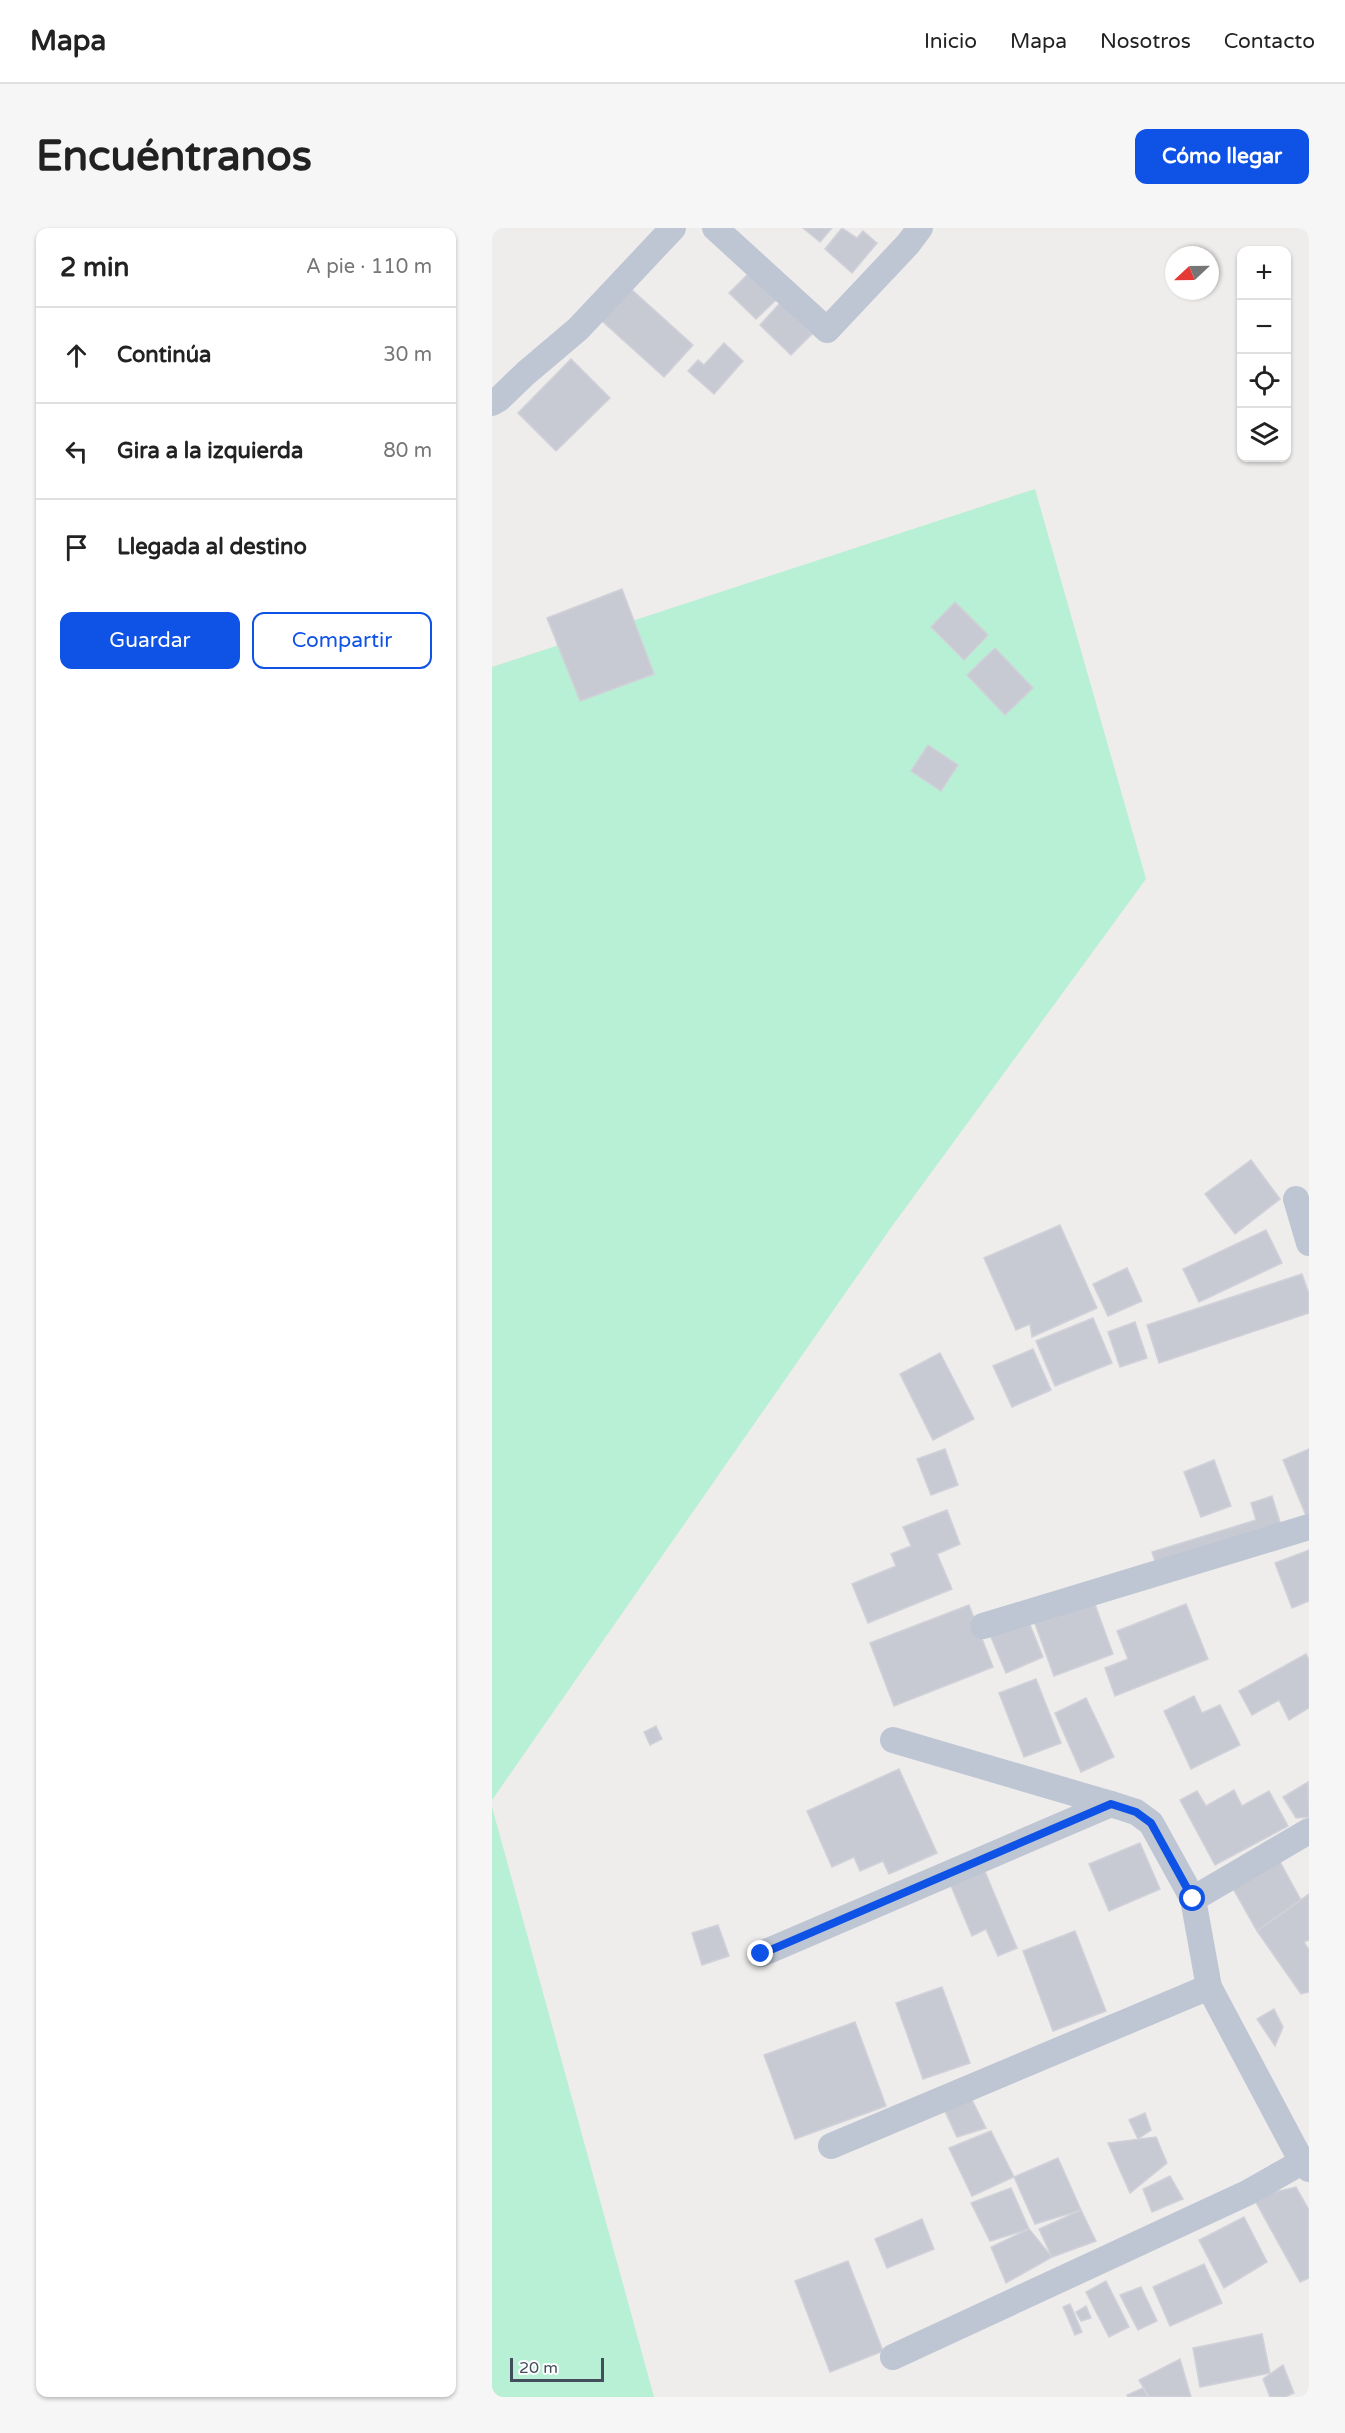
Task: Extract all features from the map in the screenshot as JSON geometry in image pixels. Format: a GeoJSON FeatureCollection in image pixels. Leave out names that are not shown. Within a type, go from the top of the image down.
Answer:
{"type":"FeatureCollection","features":[{"type":"Feature","properties":{"kind":"street"},"geometry":{"type":"LineString","coordinates":[[492,403],[578,329],[673,228]]}},
{"type":"Feature","properties":{"kind":"street"},"geometry":{"type":"LineString","coordinates":[[715,228],[827,330],[908,244],[920,228]]}},
{"type":"Feature","properties":{"kind":"street"},"geometry":{"type":"LineString","coordinates":[[1296,1199],[1309,1243]]}},
{"type":"Feature","properties":{"kind":"street"},"geometry":{"type":"LineString","coordinates":[[983,1626],[1309,1527]]}},
{"type":"Feature","properties":{"kind":"street"},"geometry":{"type":"LineString","coordinates":[[893,1740],[1136,1812],[1151,1823],[1193,1899],[1209,1987],[1305,2166],[893,2356]]}},
{"type":"Feature","properties":{"kind":"street"},"geometry":{"type":"LineString","coordinates":[[761,1954],[1111,1804]]}},
{"type":"Feature","properties":{"kind":"street"},"geometry":{"type":"LineString","coordinates":[[1193,1899],[1309,1831]]}},
{"type":"Feature","properties":{"kind":"street"},"geometry":{"type":"LineString","coordinates":[[831,2146],[1209,1987]]}},
{"type":"Feature","properties":{"kind":"green space"},"geometry":{"type":"Polygon","coordinates":[[[1035,489],[1146,879],[890,1229],[492,1800],[492,667],[1035,489]]]}},
{"type":"Feature","properties":{"kind":"green space"},"geometry":{"type":"Polygon","coordinates":[[[492,1807],[654,2397],[492,2397],[492,1807]]]}},
{"type":"Feature","properties":{"kind":"building"},"geometry":{"type":"Polygon","coordinates":[[[803,228],[832,228],[820,242],[803,228]]]}},
{"type":"Feature","properties":{"kind":"building"},"geometry":{"type":"Polygon","coordinates":[[[842,228],[857,238],[863,231],[877,243],[852,273],[825,249],[842,228]]]}},
{"type":"Feature","properties":{"kind":"building"},"geometry":{"type":"Polygon","coordinates":[[[749,273],[776,300],[756,319],[729,293],[749,273]]]}},
{"type":"Feature","properties":{"kind":"building"},"geometry":{"type":"Polygon","coordinates":[[[631,289],[693,345],[664,377],[602,321],[631,289]]]}},
{"type":"Feature","properties":{"kind":"building"},"geometry":{"type":"Polygon","coordinates":[[[780,303],[812,334],[791,355],[760,325],[780,303]]]}},
{"type":"Feature","properties":{"kind":"building"},"geometry":{"type":"Polygon","coordinates":[[[724,343],[743,361],[714,394],[688,371],[698,360],[704,365],[724,343]]]}},
{"type":"Feature","properties":{"kind":"building"},"geometry":{"type":"Polygon","coordinates":[[[571,359],[610,398],[556,451],[518,413],[571,359]]]}},
{"type":"Feature","properties":{"kind":"building"},"geometry":{"type":"Polygon","coordinates":[[[622,589],[654,674],[580,701],[547,618],[622,589]]]}},
{"type":"Feature","properties":{"kind":"building"},"geometry":{"type":"Polygon","coordinates":[[[955,602],[988,635],[964,660],[931,627],[955,602]]]}},
{"type":"Feature","properties":{"kind":"building"},"geometry":{"type":"Polygon","coordinates":[[[995,648],[1033,688],[1005,715],[967,675],[995,648]]]}},
{"type":"Feature","properties":{"kind":"building"},"geometry":{"type":"Polygon","coordinates":[[[928,745],[958,765],[941,791],[911,771],[928,745]]]}},
{"type":"Feature","properties":{"kind":"building"},"geometry":{"type":"Polygon","coordinates":[[[1251,1160],[1280,1199],[1235,1234],[1205,1194],[1251,1160]]]}},
{"type":"Feature","properties":{"kind":"building"},"geometry":{"type":"Polygon","coordinates":[[[1060,1225],[1097,1308],[1032,1337],[1030,1324],[1016,1330],[984,1258],[1060,1225]]]}},
{"type":"Feature","properties":{"kind":"building"},"geometry":{"type":"Polygon","coordinates":[[[1266,1230],[1282,1263],[1199,1302],[1183,1269],[1266,1230]]]}},
{"type":"Feature","properties":{"kind":"building"},"geometry":{"type":"Polygon","coordinates":[[[1127,1268],[1142,1301],[1108,1316],[1093,1284],[1127,1268]]]}},
{"type":"Feature","properties":{"kind":"building"},"geometry":{"type":"Polygon","coordinates":[[[1302,1274],[1309,1294],[1309,1313],[1159,1363],[1147,1325],[1302,1274]]]}},
{"type":"Feature","properties":{"kind":"building"},"geometry":{"type":"Polygon","coordinates":[[[1093,1318],[1112,1363],[1055,1386],[1036,1341],[1093,1318]]]}},
{"type":"Feature","properties":{"kind":"building"},"geometry":{"type":"Polygon","coordinates":[[[1135,1322],[1147,1358],[1120,1367],[1108,1332],[1135,1322]]]}},
{"type":"Feature","properties":{"kind":"building"},"geometry":{"type":"Polygon","coordinates":[[[1033,1349],[1051,1390],[1012,1407],[993,1366],[1033,1349]]]}},
{"type":"Feature","properties":{"kind":"building"},"geometry":{"type":"Polygon","coordinates":[[[940,1353],[974,1419],[933,1440],[900,1374],[940,1353]]]}},
{"type":"Feature","properties":{"kind":"building"},"geometry":{"type":"Polygon","coordinates":[[[945,1449],[958,1485],[931,1495],[917,1459],[945,1449]]]}},
{"type":"Feature","properties":{"kind":"building"},"geometry":{"type":"Polygon","coordinates":[[[1309,1449],[1309,1517],[1307,1518],[1283,1460],[1309,1449]]]}},
{"type":"Feature","properties":{"kind":"building"},"geometry":{"type":"Polygon","coordinates":[[[1214,1460],[1231,1506],[1201,1517],[1184,1472],[1214,1460]]]}},
{"type":"Feature","properties":{"kind":"building"},"geometry":{"type":"Polygon","coordinates":[[[1272,1496],[1283,1532],[1158,1571],[1152,1552],[1256,1520],[1251,1503],[1272,1496]]]}},
{"type":"Feature","properties":{"kind":"building"},"geometry":{"type":"Polygon","coordinates":[[[947,1510],[960,1544],[937,1554],[952,1589],[868,1623],[852,1584],[896,1566],[891,1554],[911,1546],[903,1527],[947,1510]]]}},
{"type":"Feature","properties":{"kind":"building"},"geometry":{"type":"Polygon","coordinates":[[[1309,1550],[1309,1601],[1292,1608],[1275,1563],[1309,1550]]]}},
{"type":"Feature","properties":{"kind":"building"},"geometry":{"type":"Polygon","coordinates":[[[1093,1599],[1113,1654],[1054,1676],[1034,1621],[1093,1599]]]}},
{"type":"Feature","properties":{"kind":"building"},"geometry":{"type":"Polygon","coordinates":[[[1186,1604],[1208,1659],[1115,1696],[1105,1668],[1128,1659],[1117,1631],[1186,1604]]]}},
{"type":"Feature","properties":{"kind":"building"},"geometry":{"type":"Polygon","coordinates":[[[969,1605],[993,1667],[894,1706],[870,1643],[969,1605]]]}},
{"type":"Feature","properties":{"kind":"building"},"geometry":{"type":"Polygon","coordinates":[[[1028,1620],[1043,1657],[1006,1673],[990,1635],[1028,1620]]]}},
{"type":"Feature","properties":{"kind":"building"},"geometry":{"type":"Polygon","coordinates":[[[1306,1654],[1309,1660],[1309,1708],[1289,1720],[1279,1700],[1252,1715],[1239,1691],[1306,1654]]]}},
{"type":"Feature","properties":{"kind":"building"},"geometry":{"type":"Polygon","coordinates":[[[1036,1679],[1061,1743],[1024,1757],[999,1693],[1036,1679]]]}},
{"type":"Feature","properties":{"kind":"building"},"geometry":{"type":"Polygon","coordinates":[[[1194,1696],[1202,1713],[1220,1705],[1240,1745],[1191,1769],[1164,1711],[1194,1696]]]}},
{"type":"Feature","properties":{"kind":"building"},"geometry":{"type":"Polygon","coordinates":[[[1086,1698],[1114,1757],[1081,1772],[1055,1713],[1086,1698]]]}},
{"type":"Feature","properties":{"kind":"building"},"geometry":{"type":"Polygon","coordinates":[[[656,1726],[662,1739],[650,1745],[644,1732],[656,1726]]]}},
{"type":"Feature","properties":{"kind":"building"},"geometry":{"type":"Polygon","coordinates":[[[899,1769],[937,1853],[889,1874],[883,1861],[860,1871],[854,1857],[832,1867],[807,1811],[899,1769]]]}},
{"type":"Feature","properties":{"kind":"building"},"geometry":{"type":"Polygon","coordinates":[[[1308,1782],[1309,1817],[1296,1818],[1283,1797],[1308,1782]]]}},
{"type":"Feature","properties":{"kind":"building"},"geometry":{"type":"Polygon","coordinates":[[[1234,1790],[1242,1806],[1269,1791],[1288,1826],[1215,1865],[1180,1800],[1197,1791],[1206,1806],[1234,1790]]]}},
{"type":"Feature","properties":{"kind":"building"},"geometry":{"type":"Polygon","coordinates":[[[1140,1843],[1160,1889],[1109,1911],[1089,1864],[1140,1843]]]}},
{"type":"Feature","properties":{"kind":"building"},"geometry":{"type":"Polygon","coordinates":[[[1278,1858],[1303,1904],[1257,1931],[1231,1885],[1278,1858]]]}},
{"type":"Feature","properties":{"kind":"building"},"geometry":{"type":"Polygon","coordinates":[[[983,1867],[1017,1948],[998,1956],[986,1929],[972,1936],[949,1881],[983,1867]]]}},
{"type":"Feature","properties":{"kind":"building"},"geometry":{"type":"Polygon","coordinates":[[[1309,1894],[1309,1940],[1304,1942],[1309,1950],[1309,1992],[1301,1994],[1257,1931],[1309,1894]]]}},
{"type":"Feature","properties":{"kind":"building"},"geometry":{"type":"Polygon","coordinates":[[[718,1925],[729,1956],[702,1965],[692,1933],[718,1925]]]}},
{"type":"Feature","properties":{"kind":"building"},"geometry":{"type":"Polygon","coordinates":[[[1075,1931],[1106,2011],[1053,2031],[1023,1951],[1075,1931]]]}},
{"type":"Feature","properties":{"kind":"building"},"geometry":{"type":"Polygon","coordinates":[[[942,1987],[970,2063],[923,2079],[896,2003],[942,1987]]]}},
{"type":"Feature","properties":{"kind":"building"},"geometry":{"type":"Polygon","coordinates":[[[1274,2009],[1283,2027],[1275,2046],[1257,2019],[1274,2009]]]}},
{"type":"Feature","properties":{"kind":"building"},"geometry":{"type":"Polygon","coordinates":[[[855,2022],[886,2106],[795,2139],[764,2055],[855,2022]]]}},
{"type":"Feature","properties":{"kind":"building"},"geometry":{"type":"Polygon","coordinates":[[[970,2096],[986,2128],[957,2137],[944,2109],[970,2096]]]}},
{"type":"Feature","properties":{"kind":"building"},"geometry":{"type":"Polygon","coordinates":[[[1145,2113],[1151,2130],[1138,2139],[1129,2120],[1145,2113]]]}},
{"type":"Feature","properties":{"kind":"building"},"geometry":{"type":"Polygon","coordinates":[[[991,2131],[1014,2177],[972,2196],[949,2148],[991,2131]]]}},
{"type":"Feature","properties":{"kind":"building"},"geometry":{"type":"Polygon","coordinates":[[[1156,2137],[1167,2163],[1130,2193],[1108,2143],[1156,2137]]]}},
{"type":"Feature","properties":{"kind":"building"},"geometry":{"type":"Polygon","coordinates":[[[1058,2158],[1081,2210],[1035,2224],[1014,2177],[1058,2158]]]}},
{"type":"Feature","properties":{"kind":"building"},"geometry":{"type":"Polygon","coordinates":[[[1170,2176],[1183,2199],[1152,2212],[1143,2189],[1170,2176]]]}},
{"type":"Feature","properties":{"kind":"building"},"geometry":{"type":"Polygon","coordinates":[[[1296,2187],[1309,2210],[1309,2278],[1300,2282],[1253,2197],[1296,2187]]]}},
{"type":"Feature","properties":{"kind":"building"},"geometry":{"type":"Polygon","coordinates":[[[1011,2188],[1029,2229],[990,2241],[971,2203],[1011,2188]]]}},
{"type":"Feature","properties":{"kind":"building"},"geometry":{"type":"Polygon","coordinates":[[[1081,2210],[1096,2241],[1052,2257],[1039,2229],[1081,2210]]]}},
{"type":"Feature","properties":{"kind":"building"},"geometry":{"type":"Polygon","coordinates":[[[1244,2217],[1267,2262],[1224,2288],[1199,2240],[1244,2217]]]}},
{"type":"Feature","properties":{"kind":"building"},"geometry":{"type":"Polygon","coordinates":[[[922,2219],[934,2249],[887,2268],[875,2239],[922,2219]]]}},
{"type":"Feature","properties":{"kind":"building"},"geometry":{"type":"Polygon","coordinates":[[[1029,2229],[1052,2257],[1006,2283],[991,2247],[1029,2229]]]}},
{"type":"Feature","properties":{"kind":"building"},"geometry":{"type":"Polygon","coordinates":[[[848,2261],[883,2351],[830,2372],[795,2281],[848,2261]]]}},
{"type":"Feature","properties":{"kind":"building"},"geometry":{"type":"Polygon","coordinates":[[[1204,2264],[1222,2303],[1170,2326],[1153,2287],[1204,2264]]]}},
{"type":"Feature","properties":{"kind":"building"},"geometry":{"type":"Polygon","coordinates":[[[1106,2281],[1129,2327],[1109,2337],[1086,2292],[1106,2281]]]}},
{"type":"Feature","properties":{"kind":"building"},"geometry":{"type":"Polygon","coordinates":[[[1141,2287],[1157,2321],[1138,2330],[1120,2295],[1141,2287]]]}},
{"type":"Feature","properties":{"kind":"building"},"geometry":{"type":"Polygon","coordinates":[[[1070,2304],[1082,2332],[1075,2335],[1063,2307],[1070,2304]]]}},
{"type":"Feature","properties":{"kind":"building"},"geometry":{"type":"Polygon","coordinates":[[[1086,2306],[1091,2318],[1081,2321],[1076,2312],[1086,2306]]]}},
{"type":"Feature","properties":{"kind":"building"},"geometry":{"type":"Polygon","coordinates":[[[1262,2334],[1270,2373],[1200,2387],[1193,2348],[1262,2334]]]}},
{"type":"Feature","properties":{"kind":"building"},"geometry":{"type":"Polygon","coordinates":[[[1180,2359],[1191,2397],[1149,2397],[1139,2380],[1180,2359]]]}},
{"type":"Feature","properties":{"kind":"building"},"geometry":{"type":"Polygon","coordinates":[[[1283,2365],[1294,2393],[1285,2397],[1270,2397],[1263,2379],[1283,2365]]]}},
{"type":"Feature","properties":{"kind":"building"},"geometry":{"type":"Polygon","coordinates":[[[1143,2388],[1148,2397],[1128,2397],[1127,2395],[1143,2388]]]}},
{"type":"Feature","properties":{"kind":"route"},"geometry":{"type":"LineString","coordinates":[[761,1954],[1111,1804],[1136,1812],[1151,1823],[1193,1899]]}}]}
